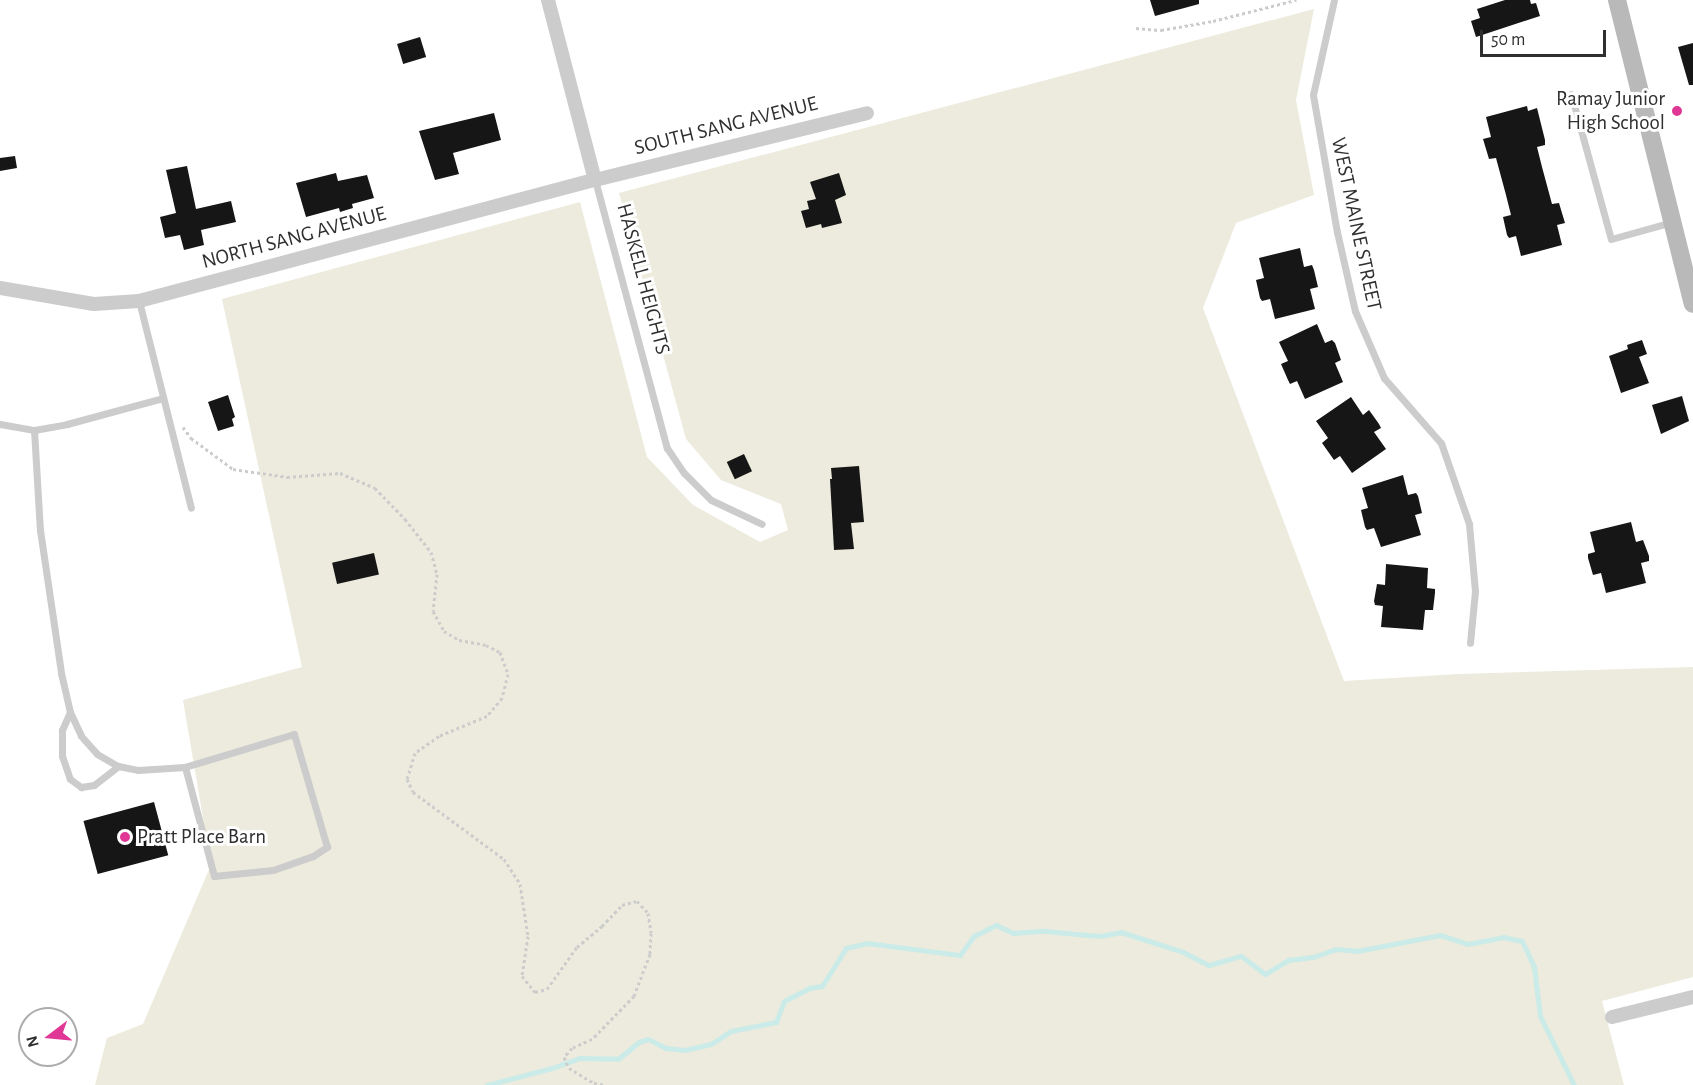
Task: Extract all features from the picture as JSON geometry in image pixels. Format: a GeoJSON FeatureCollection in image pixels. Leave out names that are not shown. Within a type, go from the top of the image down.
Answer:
{"type":"FeatureCollection","features":[{"type":"Feature","properties":{"kind":"street","name":"HASKELL HEIGHTS"},"geometry":{"type":"LineString","coordinates":[[548,0],[595,180]]}},
{"type":"Feature","properties":{"kind":"street"},"geometry":{"type":"LineString","coordinates":[[1617,0],[1693,303]]}},
{"type":"Feature","properties":{"kind":"street","name":"SOUTH SANG AVENUE"},"geometry":{"type":"LineString","coordinates":[[595,180],[867,113]]}},
{"type":"Feature","properties":{"kind":"street","name":"NORTH SANG AVENUE"},"geometry":{"type":"LineString","coordinates":[[0,288],[94,304],[139,301],[595,180]]}},
{"type":"Feature","properties":{"kind":"street"},"geometry":{"type":"LineString","coordinates":[[1612,1017],[1693,997]]}},
{"type":"Feature","properties":{"kind":"lane","name":"WEST MAINE STREET"},"geometry":{"type":"LineString","coordinates":[[1335,0],[1313,95],[1337,232],[1355,311],[1384,378],[1441,443],[1469,524],[1475,591],[1470,643]]}},
{"type":"Feature","properties":{"kind":"lane"},"geometry":{"type":"LineString","coordinates":[[1570,94],[1611,239],[1672,222]]}},
{"type":"Feature","properties":{"kind":"lane","name":"HASKELL HEIGHTS"},"geometry":{"type":"LineString","coordinates":[[595,180],[667,448],[684,473],[711,500],[762,524]]}},
{"type":"Feature","properties":{"kind":"lane"},"geometry":{"type":"LineString","coordinates":[[139,301],[191,508]]}},
{"type":"Feature","properties":{"kind":"lane"},"geometry":{"type":"LineString","coordinates":[[0,424],[34,430],[67,424],[163,398]]}},
{"type":"Feature","properties":{"kind":"lane"},"geometry":{"type":"LineString","coordinates":[[34,430],[43,557],[69,712],[81,736],[97,754],[118,766],[138,770],[185,767],[294,734],[327,847],[313,856],[273,870],[214,876],[185,767]]}},
{"type":"Feature","properties":{"kind":"lane"},"geometry":{"type":"LineString","coordinates":[[69,712],[62,730],[62,756],[70,779],[81,787],[94,785],[118,766]]}},
{"type":"Feature","properties":{"kind":"path"},"geometry":{"type":"LineString","coordinates":[[1136,28],[1161,30],[1213,21],[1296,0]]}},
{"type":"Feature","properties":{"kind":"path"},"geometry":{"type":"LineString","coordinates":[[180,422],[191,438],[233,469],[287,477],[340,474],[375,488],[405,519],[430,552],[437,574],[433,611],[444,631],[459,640],[486,645],[500,652],[508,674],[502,698],[487,716],[439,736],[415,753],[406,779],[413,792],[504,858],[520,884],[528,936],[522,976],[535,992],[547,990],[577,947],[622,905],[638,901],[648,913],[651,933],[650,954],[634,996],[592,1039],[572,1048],[564,1057],[569,1068],[594,1083],[605,1085]]}},
{"type":"Feature","properties":{"kind":"shaded area"},"geometry":{"type":"Polygon","coordinates":[[[1314,9],[1296,100],[1314,195],[1236,223],[1203,308],[1344,681],[1459,674],[1693,667],[1693,977],[1602,1001],[1624,1085],[95,1085],[107,1038],[143,1024],[211,865],[183,700],[302,667],[222,299],[580,202],[647,457],[693,505],[760,542],[788,530],[781,504],[721,480],[686,439],[619,193],[1314,9]]]}},
{"type":"Feature","properties":{"kind":"building"},"geometry":{"type":"Polygon","coordinates":[[[1150,0],[1199,0],[1199,4],[1155,16],[1150,0]]]}},
{"type":"Feature","properties":{"kind":"building"},"geometry":{"type":"Polygon","coordinates":[[[1505,0],[1530,0],[1531,4],[1536,3],[1540,16],[1476,37],[1471,21],[1480,18],[1477,9],[1505,0]]]}},
{"type":"Feature","properties":{"kind":"building"},"geometry":{"type":"Polygon","coordinates":[[[420,37],[426,57],[403,64],[397,44],[420,37]]]}},
{"type":"Feature","properties":{"kind":"building"},"geometry":{"type":"Polygon","coordinates":[[[1693,43],[1693,85],[1689,85],[1678,47],[1693,43]]]}},
{"type":"Feature","properties":{"kind":"building"},"geometry":{"type":"Polygon","coordinates":[[[1527,106],[1528,111],[1537,108],[1545,145],[1537,147],[1552,204],[1559,203],[1565,223],[1557,225],[1562,245],[1521,256],[1516,236],[1509,238],[1507,235],[1503,217],[1511,215],[1496,158],[1489,159],[1483,139],[1491,137],[1486,117],[1527,106]]]}},
{"type":"Feature","properties":{"kind":"building"},"geometry":{"type":"Polygon","coordinates":[[[494,113],[501,140],[453,153],[459,174],[435,180],[419,131],[494,113]]]}},
{"type":"Feature","properties":{"kind":"building"},"geometry":{"type":"Polygon","coordinates":[[[15,156],[17,168],[0,171],[0,158],[15,156]]]}},
{"type":"Feature","properties":{"kind":"building"},"geometry":{"type":"Polygon","coordinates":[[[187,166],[196,209],[231,201],[236,222],[201,230],[204,245],[184,250],[180,235],[165,238],[160,217],[176,213],[166,170],[187,166]]]}},
{"type":"Feature","properties":{"kind":"building"},"geometry":{"type":"Polygon","coordinates":[[[336,173],[338,181],[367,175],[374,198],[352,204],[353,208],[340,212],[339,208],[306,217],[296,183],[336,173]]]}},
{"type":"Feature","properties":{"kind":"building"},"geometry":{"type":"Polygon","coordinates":[[[839,173],[846,195],[835,200],[842,223],[822,228],[821,224],[806,228],[801,211],[809,209],[807,201],[816,199],[810,182],[839,173]]]}},
{"type":"Feature","properties":{"kind":"building"},"geometry":{"type":"Polygon","coordinates":[[[1300,248],[1304,267],[1312,265],[1314,270],[1318,287],[1310,289],[1315,309],[1275,319],[1270,299],[1262,301],[1260,298],[1256,280],[1264,278],[1259,258],[1300,248]]]}},
{"type":"Feature","properties":{"kind":"building"},"geometry":{"type":"Polygon","coordinates":[[[1317,324],[1325,343],[1332,340],[1335,343],[1341,360],[1335,363],[1343,382],[1305,399],[1297,381],[1290,384],[1288,380],[1281,364],[1288,361],[1279,342],[1317,324]]]}},
{"type":"Feature","properties":{"kind":"building"},"geometry":{"type":"Polygon","coordinates":[[[1642,340],[1647,354],[1639,357],[1649,383],[1621,393],[1609,356],[1628,349],[1627,345],[1642,340]]]}},
{"type":"Feature","properties":{"kind":"building"},"geometry":{"type":"Polygon","coordinates":[[[228,395],[235,417],[232,419],[234,426],[218,431],[208,402],[228,395]]]}},
{"type":"Feature","properties":{"kind":"building"},"geometry":{"type":"Polygon","coordinates":[[[1682,396],[1689,421],[1661,434],[1652,405],[1682,396]]]}},
{"type":"Feature","properties":{"kind":"building"},"geometry":{"type":"Polygon","coordinates":[[[1351,397],[1363,415],[1369,410],[1379,424],[1381,428],[1374,432],[1386,449],[1352,473],[1340,456],[1334,460],[1322,443],[1328,438],[1316,421],[1351,397]]]}},
{"type":"Feature","properties":{"kind":"building"},"geometry":{"type":"Polygon","coordinates":[[[744,454],[752,471],[735,479],[727,462],[744,454]]]}},
{"type":"Feature","properties":{"kind":"building"},"geometry":{"type":"Polygon","coordinates":[[[859,466],[864,522],[851,523],[854,549],[834,550],[831,468],[859,466]]]}},
{"type":"Feature","properties":{"kind":"building"},"geometry":{"type":"Polygon","coordinates":[[[1403,475],[1408,495],[1416,493],[1418,496],[1422,513],[1415,515],[1421,535],[1381,547],[1374,528],[1367,530],[1365,527],[1361,510],[1368,508],[1362,488],[1403,475]]]}},
{"type":"Feature","properties":{"kind":"building"},"geometry":{"type":"Polygon","coordinates":[[[1631,522],[1636,542],[1643,540],[1649,556],[1649,561],[1641,563],[1646,583],[1606,593],[1601,573],[1593,575],[1588,558],[1588,554],[1595,552],[1590,532],[1631,522]]]}},
{"type":"Feature","properties":{"kind":"building"},"geometry":{"type":"Polygon","coordinates":[[[374,553],[379,574],[337,584],[332,563],[374,553]]]}},
{"type":"Feature","properties":{"kind":"building"},"geometry":{"type":"Polygon","coordinates":[[[1386,564],[1428,568],[1427,588],[1435,589],[1435,593],[1433,610],[1425,610],[1423,630],[1381,627],[1383,606],[1375,605],[1374,601],[1377,584],[1385,585],[1386,564]]]}},
{"type":"Feature","properties":{"kind":"building","name":"Pratt Place Barn"},"geometry":{"type":"Polygon","coordinates":[[[154,802],[168,855],[98,874],[83,821],[154,802]]]}},
{"type":"Feature","properties":{"kind":"waterway"},"geometry":{"type":"LineString","coordinates":[[487,1085],[552,1068],[579,1058],[618,1059],[639,1042],[648,1039],[666,1048],[685,1050],[711,1044],[731,1031],[776,1022],[784,1001],[809,988],[822,986],[846,948],[867,943],[960,955],[974,936],[996,925],[1013,933],[1045,931],[1099,936],[1121,932],[1183,952],[1209,965],[1241,956],[1265,974],[1288,960],[1313,957],[1336,949],[1357,951],[1440,935],[1468,944],[1503,937],[1522,941],[1534,967],[1540,1016],[1574,1085]]}},
{"type":"Feature","properties":{"kind":"place","name":"Ramay Junior High School"},"geometry":{"type":"Point","coordinates":[1677,111]}},
{"type":"Feature","properties":{"kind":"place","name":"Pratt Place Barn"},"geometry":{"type":"Point","coordinates":[125,837]}}]}
